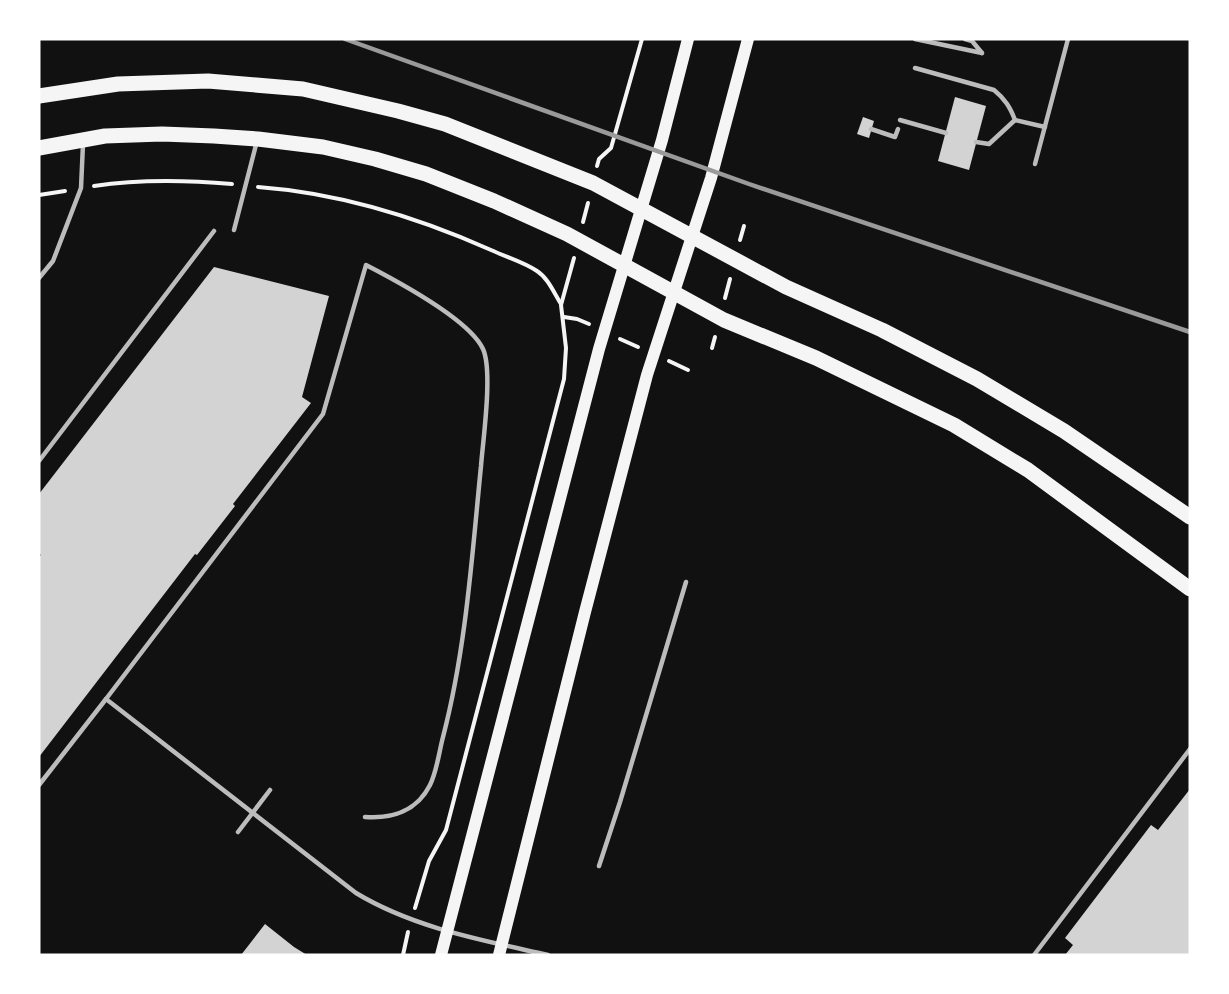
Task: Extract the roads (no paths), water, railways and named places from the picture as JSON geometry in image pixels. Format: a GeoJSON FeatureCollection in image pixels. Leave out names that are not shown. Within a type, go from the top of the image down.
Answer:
{"type":"FeatureCollection","features":[{"type":"Feature","properties":{"kind":"main road"},"geometry":{"type":"LineString","coordinates":[[441,955],[604,331],[662,140],[688,39]]}},
{"type":"Feature","properties":{"kind":"main road"},"geometry":{"type":"LineString","coordinates":[[501,950],[588,601],[654,354],[711,178],[748,39]]}},
{"type":"Feature","properties":{"kind":"main road"},"geometry":{"type":"LineString","coordinates":[[39,96],[118,84],[208,81],[303,89],[445,124],[593,183],[786,287],[882,330],[1005,395],[1064,431],[1190,517]]}},
{"type":"Feature","properties":{"kind":"main road"},"geometry":{"type":"LineString","coordinates":[[39,147],[83,139],[162,134],[258,139],[323,147],[426,174],[567,234],[720,317],[816,357],[954,425],[1028,470],[1190,589]]}},
{"type":"Feature","properties":{"kind":"lane"},"geometry":{"type":"LineString","coordinates":[[915,39],[982,53],[972,41],[964,39]]}},
{"type":"Feature","properties":{"kind":"lane"},"geometry":{"type":"LineString","coordinates":[[1035,164],[1068,39]]}},
{"type":"Feature","properties":{"kind":"lane"},"geometry":{"type":"LineString","coordinates":[[915,68],[994,90],[1009,106],[1015,120]]}},
{"type":"Feature","properties":{"kind":"lane"},"geometry":{"type":"LineString","coordinates":[[900,120],[946,133]]}},
{"type":"Feature","properties":{"kind":"lane"},"geometry":{"type":"LineString","coordinates":[[1015,120],[1045,128]]}},
{"type":"Feature","properties":{"kind":"lane"},"geometry":{"type":"LineString","coordinates":[[976,142],[989,144],[1015,120]]}},
{"type":"Feature","properties":{"kind":"lane"},"geometry":{"type":"LineString","coordinates":[[871,129],[895,137],[898,129]]}},
{"type":"Feature","properties":{"kind":"lane"},"geometry":{"type":"LineString","coordinates":[[39,278],[53,261],[81,188],[83,139]]}},
{"type":"Feature","properties":{"kind":"lane"},"geometry":{"type":"LineString","coordinates":[[234,230],[258,139]]}},
{"type":"Feature","properties":{"kind":"lane"},"geometry":{"type":"LineString","coordinates":[[39,461],[214,231]]}},
{"type":"Feature","properties":{"kind":"lane"},"geometry":{"type":"LineString","coordinates":[[39,785],[323,414],[366,265],[419,293],[476,338],[486,357],[486,407],[462,638],[449,713],[430,785],[410,808],[398,815],[386,818],[365,818]]}},
{"type":"Feature","properties":{"kind":"lane"},"geometry":{"type":"LineString","coordinates":[[598,866],[620,802],[686,582]]}},
{"type":"Feature","properties":{"kind":"lane"},"geometry":{"type":"LineString","coordinates":[[106,699],[356,893],[377,906],[501,950],[548,955]]}},
{"type":"Feature","properties":{"kind":"lane"},"geometry":{"type":"LineString","coordinates":[[1034,955],[1190,748]]}},
{"type":"Feature","properties":{"kind":"lane"},"geometry":{"type":"LineString","coordinates":[[238,832],[270,790]]}},
{"type":"Feature","properties":{"kind":"railway"},"geometry":{"type":"LineString","coordinates":[[345,39],[749,184],[1190,332]]}}]}
